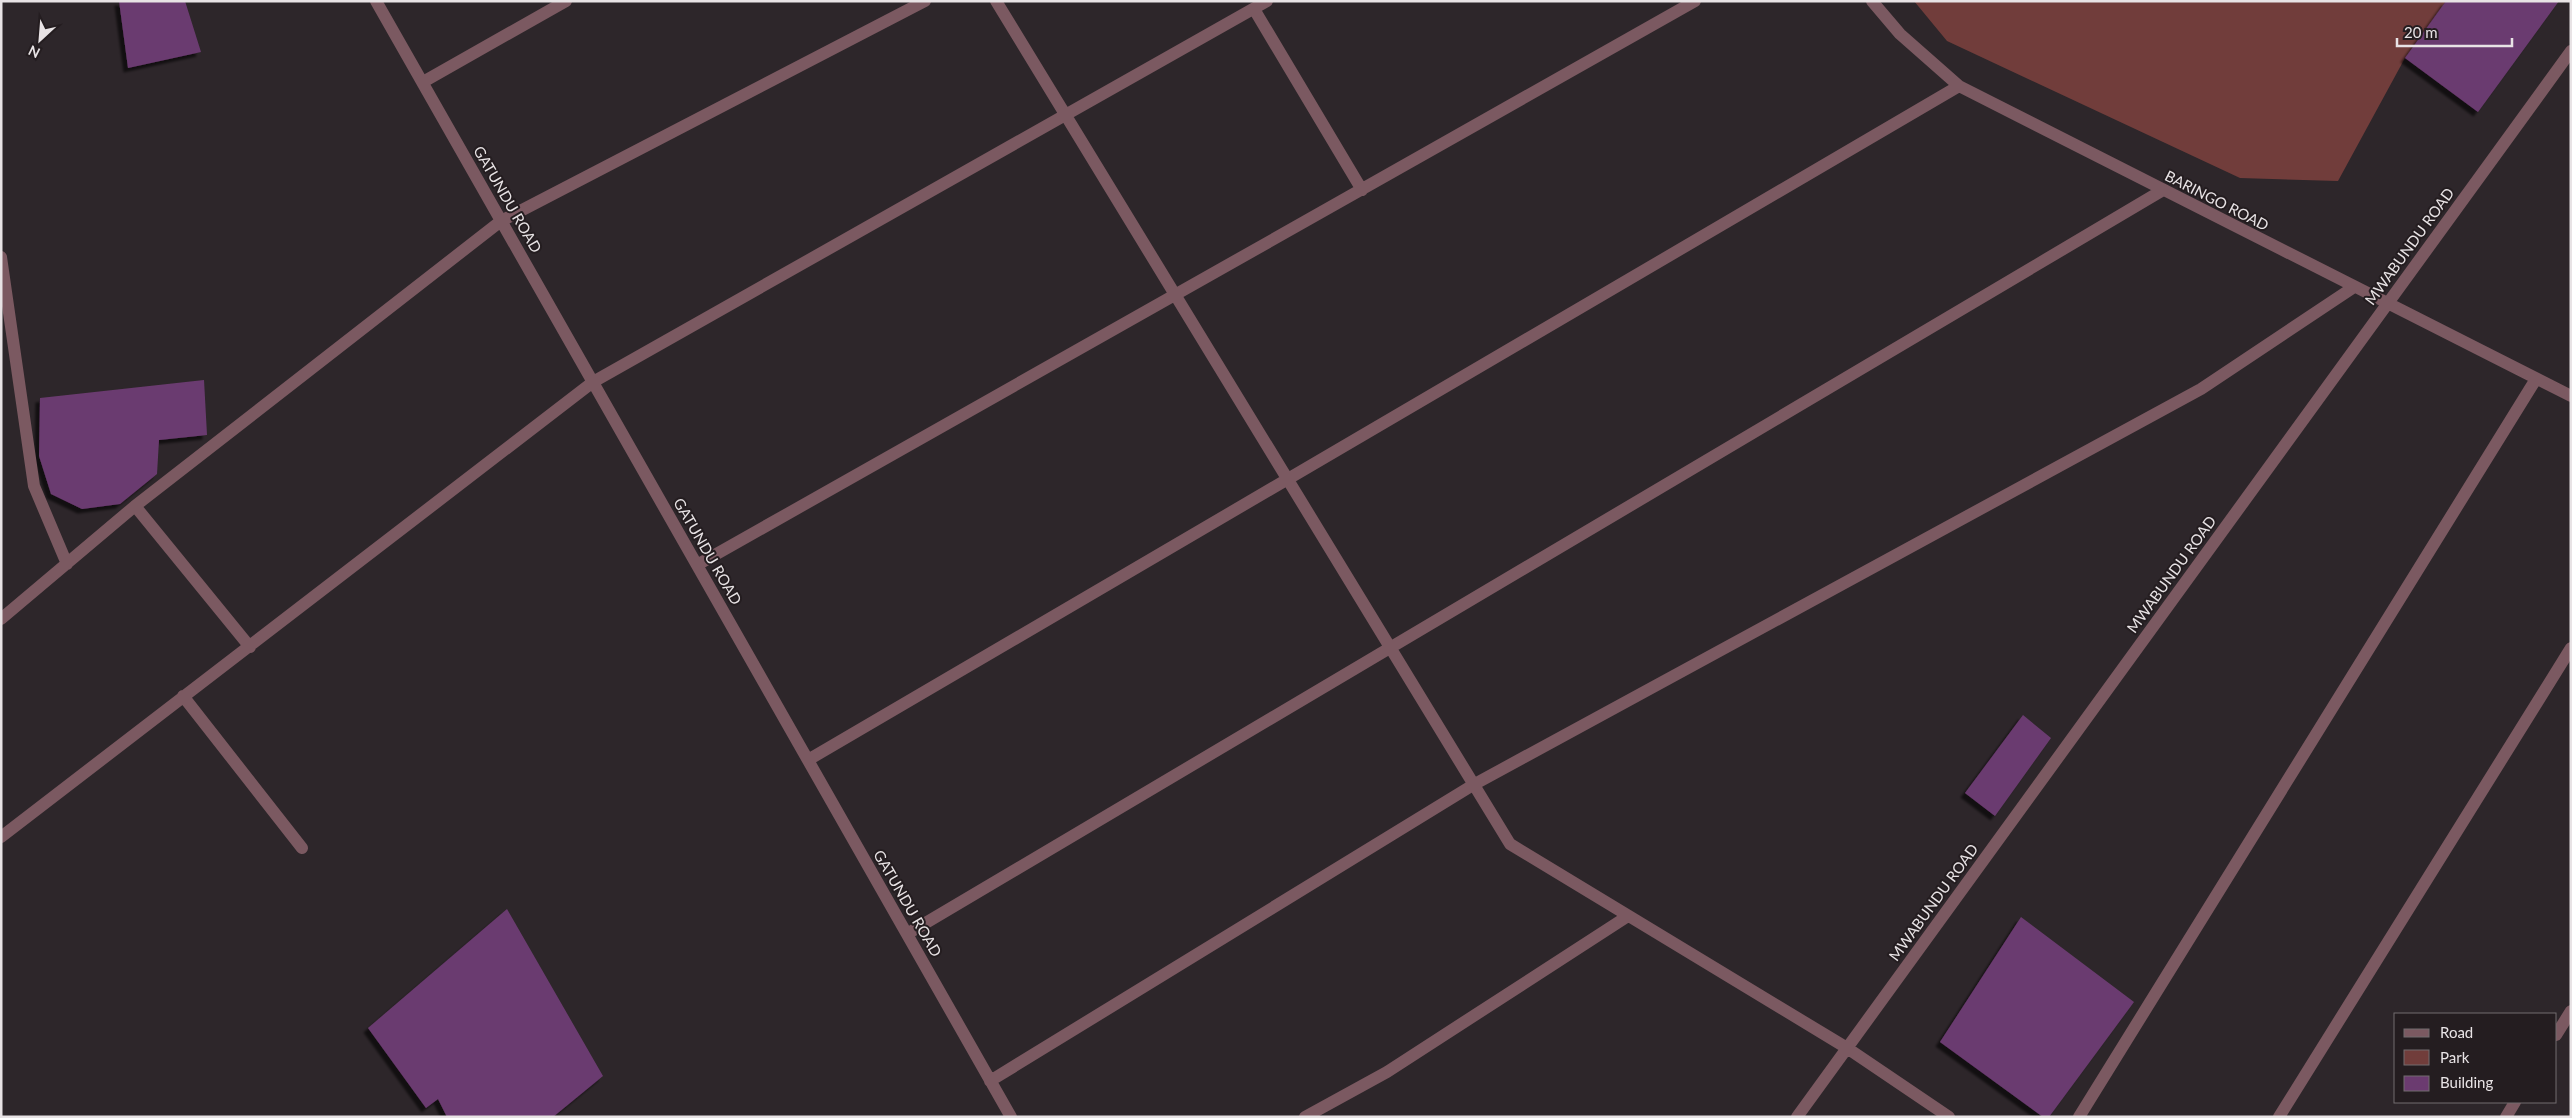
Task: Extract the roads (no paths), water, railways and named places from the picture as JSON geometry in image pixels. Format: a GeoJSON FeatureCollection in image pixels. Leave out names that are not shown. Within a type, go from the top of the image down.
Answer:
{"type":"FeatureCollection","features":[{"type":"Feature","properties":{"kind":"street","name":"GATUNDU ROAD"},"geometry":{"type":"LineString","coordinates":[[376,1],[1011,1117]]}},
{"type":"Feature","properties":{"kind":"street"},"geometry":{"type":"LineString","coordinates":[[422,82],[566,1]]}},
{"type":"Feature","properties":{"kind":"street"},"geometry":{"type":"LineString","coordinates":[[1,619],[135,506],[501,221],[924,1]]}},
{"type":"Feature","properties":{"kind":"street"},"geometry":{"type":"LineString","coordinates":[[996,1],[1510,844],[1847,1048],[1949,1117]]}},
{"type":"Feature","properties":{"kind":"street"},"geometry":{"type":"LineString","coordinates":[[1,837],[593,382],[1267,1]]}},
{"type":"Feature","properties":{"kind":"street"},"geometry":{"type":"LineString","coordinates":[[697,565],[1695,1]]}},
{"type":"Feature","properties":{"kind":"street","name":"BARINGO ROAD"},"geometry":{"type":"LineString","coordinates":[[1872,1],[1900,34],[1959,86],[2571,396]]}},
{"type":"Feature","properties":{"kind":"street"},"geometry":{"type":"LineString","coordinates":[[1254,9],[1362,190]]}},
{"type":"Feature","properties":{"kind":"street","name":"MWABUNDU ROAD"},"geometry":{"type":"LineString","coordinates":[[1797,1117],[2571,51]]}},
{"type":"Feature","properties":{"kind":"street"},"geometry":{"type":"LineString","coordinates":[[808,760],[1959,86]]}},
{"type":"Feature","properties":{"kind":"street"},"geometry":{"type":"LineString","coordinates":[[907,934],[2163,190]]}},
{"type":"Feature","properties":{"kind":"street"},"geometry":{"type":"LineString","coordinates":[[1,257],[34,486],[67,564]]}},
{"type":"Feature","properties":{"kind":"street"},"geometry":{"type":"LineString","coordinates":[[990,1081],[1474,785],[2201,389],[2354,287]]}},
{"type":"Feature","properties":{"kind":"street"},"geometry":{"type":"LineString","coordinates":[[2078,1117],[2536,379]]}},
{"type":"Feature","properties":{"kind":"street"},"geometry":{"type":"LineString","coordinates":[[135,506],[250,647]]}},
{"type":"Feature","properties":{"kind":"street"},"geometry":{"type":"LineString","coordinates":[[2280,1116],[2571,648]]}},
{"type":"Feature","properties":{"kind":"street"},"geometry":{"type":"LineString","coordinates":[[183,696],[302,848]]}},
{"type":"Feature","properties":{"kind":"street"},"geometry":{"type":"LineString","coordinates":[[1305,1117],[1387,1072],[1628,916]]}},
{"type":"Feature","properties":{"kind":"street"},"geometry":{"type":"LineString","coordinates":[[2557,1033],[2571,1011]]}},
{"type":"Feature","properties":{"kind":"street"},"geometry":{"type":"LineString","coordinates":[[2506,1117],[2514,1103]]}}]}
